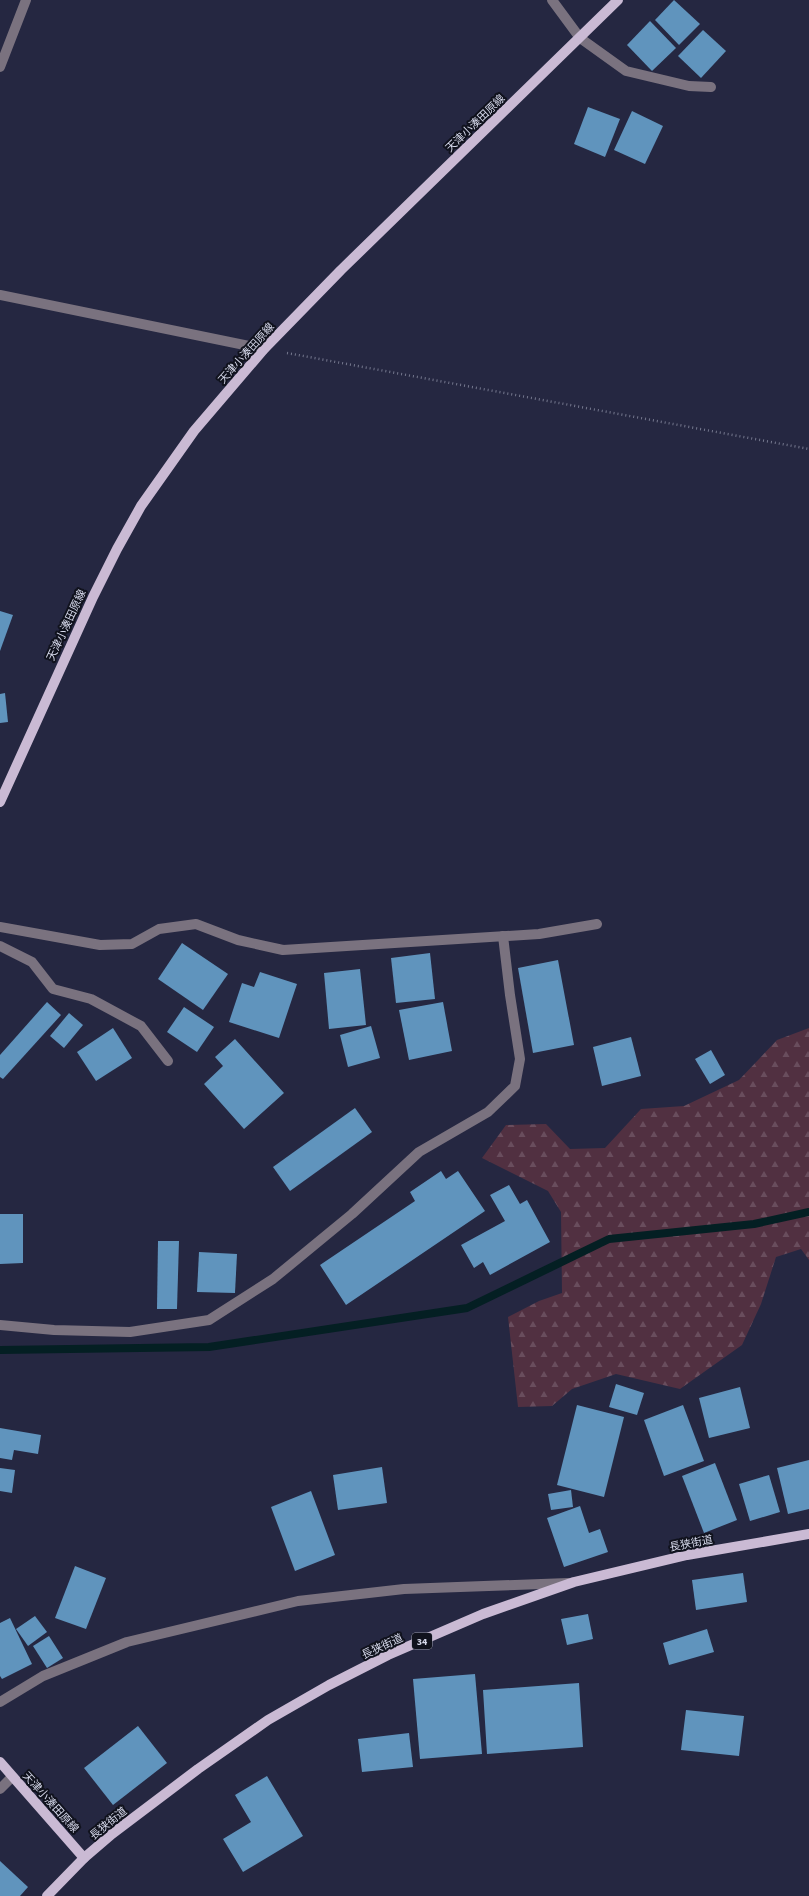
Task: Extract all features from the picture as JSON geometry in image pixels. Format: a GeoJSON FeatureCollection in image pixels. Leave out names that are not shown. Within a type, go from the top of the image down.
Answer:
{"type":"FeatureCollection","features":[{"type":"Feature","properties":{"kind":"main road","name":"天津小湊田原線"},"geometry":{"type":"LineString","coordinates":[[0,802],[92,596],[141,506],[194,431],[264,349],[341,270],[618,0]]}},
{"type":"Feature","properties":{"kind":"main road","name":"長狭街道"},"geometry":{"type":"LineString","coordinates":[[47,1896],[84,1858],[112,1834],[198,1769],[268,1720],[329,1685],[388,1655],[483,1614],[574,1582],[687,1555],[809,1534]]}},
{"type":"Feature","properties":{"kind":"main road","name":"天津小湊田原線"},"geometry":{"type":"LineString","coordinates":[[0,1762],[84,1858]]}},
{"type":"Feature","properties":{"kind":"street"},"geometry":{"type":"LineString","coordinates":[[0,67],[26,0]]}},
{"type":"Feature","properties":{"kind":"street"},"geometry":{"type":"LineString","coordinates":[[552,0],[580,38],[626,71],[690,86],[711,87]]}},
{"type":"Feature","properties":{"kind":"street"},"geometry":{"type":"LineString","coordinates":[[0,295],[264,349]]}},
{"type":"Feature","properties":{"kind":"street"},"geometry":{"type":"LineString","coordinates":[[0,927],[100,945],[132,944],[160,929],[196,924],[238,940],[283,950],[539,934],[597,924]]}},
{"type":"Feature","properties":{"kind":"street"},"geometry":{"type":"LineString","coordinates":[[0,1326],[54,1330],[130,1332],[209,1320],[273,1279],[352,1214],[419,1152],[488,1112],[515,1086],[520,1058],[510,995],[504,936]]}},
{"type":"Feature","properties":{"kind":"street"},"geometry":{"type":"LineString","coordinates":[[0,946],[32,962],[53,989],[90,999],[141,1026],[168,1061]]}},
{"type":"Feature","properties":{"kind":"street"},"geometry":{"type":"LineString","coordinates":[[0,1702],[43,1676],[127,1642],[298,1602],[404,1589],[574,1582]]}},
{"type":"Feature","properties":{"kind":"street"},"geometry":{"type":"LineString","coordinates":[[0,1789],[12,1777]]}},
{"type":"Feature","properties":{"kind":"path"},"geometry":{"type":"LineString","coordinates":[[264,349],[809,449]]}},
{"type":"Feature","properties":{"kind":"green space"},"geometry":{"type":"Polygon","coordinates":[[[809,1028],[809,1260],[801,1249],[776,1257],[761,1304],[742,1345],[680,1389],[616,1374],[572,1389],[552,1406],[518,1407],[508,1317],[539,1301],[562,1293],[561,1212],[548,1191],[482,1158],[506,1125],[546,1124],[570,1149],[605,1148],[641,1109],[684,1106],[739,1080],[777,1040],[809,1028]]]}},
{"type":"Feature","properties":{"kind":"building"},"geometry":{"type":"Polygon","coordinates":[[[674,0],[700,24],[679,45],[655,20],[674,0]]]}},
{"type":"Feature","properties":{"kind":"building"},"geometry":{"type":"Polygon","coordinates":[[[650,21],[676,48],[652,71],[627,45],[650,21]]]}},
{"type":"Feature","properties":{"kind":"building"},"geometry":{"type":"Polygon","coordinates":[[[703,30],[726,51],[701,78],[678,56],[703,30]]]}},
{"type":"Feature","properties":{"kind":"building"},"geometry":{"type":"Polygon","coordinates":[[[588,107],[620,119],[605,157],[574,144],[588,107]]]}},
{"type":"Feature","properties":{"kind":"building"},"geometry":{"type":"Polygon","coordinates":[[[632,111],[663,126],[645,164],[614,150],[632,111]]]}},
{"type":"Feature","properties":{"kind":"building"},"geometry":{"type":"Polygon","coordinates":[[[0,611],[13,615],[0,651],[0,611]]]}},
{"type":"Feature","properties":{"kind":"building"},"geometry":{"type":"Polygon","coordinates":[[[5,693],[8,722],[0,723],[0,694],[5,693]]]}},
{"type":"Feature","properties":{"kind":"building"},"geometry":{"type":"Polygon","coordinates":[[[182,943],[228,974],[203,1010],[158,979],[182,943]]]}},
{"type":"Feature","properties":{"kind":"building"},"geometry":{"type":"Polygon","coordinates":[[[430,953],[435,999],[396,1003],[391,958],[430,953]]]}},
{"type":"Feature","properties":{"kind":"building"},"geometry":{"type":"Polygon","coordinates":[[[558,960],[574,1045],[533,1053],[518,968],[558,960]]]}},
{"type":"Feature","properties":{"kind":"building"},"geometry":{"type":"Polygon","coordinates":[[[360,969],[366,1025],[329,1029],[324,973],[360,969]]]}},
{"type":"Feature","properties":{"kind":"building"},"geometry":{"type":"Polygon","coordinates":[[[260,972],[297,984],[279,1038],[229,1022],[242,983],[254,987],[260,972]]]}},
{"type":"Feature","properties":{"kind":"building"},"geometry":{"type":"Polygon","coordinates":[[[47,1002],[61,1015],[3,1079],[0,1077],[0,1055],[47,1002]]]}},
{"type":"Feature","properties":{"kind":"building"},"geometry":{"type":"Polygon","coordinates":[[[443,1002],[452,1051],[409,1060],[399,1010],[443,1002]]]}},
{"type":"Feature","properties":{"kind":"building"},"geometry":{"type":"Polygon","coordinates":[[[184,1007],[214,1027],[197,1052],[167,1032],[184,1007]]]}},
{"type":"Feature","properties":{"kind":"building"},"geometry":{"type":"Polygon","coordinates":[[[69,1013],[83,1025],[64,1048],[50,1036],[69,1013]]]}},
{"type":"Feature","properties":{"kind":"building"},"geometry":{"type":"Polygon","coordinates":[[[371,1026],[380,1058],[348,1067],[340,1035],[371,1026]]]}},
{"type":"Feature","properties":{"kind":"building"},"geometry":{"type":"Polygon","coordinates":[[[113,1028],[132,1058],[96,1081],[77,1052],[113,1028]]]}},
{"type":"Feature","properties":{"kind":"building"},"geometry":{"type":"Polygon","coordinates":[[[631,1037],[641,1076],[602,1086],[593,1047],[631,1037]]]}},
{"type":"Feature","properties":{"kind":"building"},"geometry":{"type":"Polygon","coordinates":[[[235,1039],[284,1093],[244,1129],[204,1084],[223,1066],[215,1057],[235,1039]]]}},
{"type":"Feature","properties":{"kind":"building"},"geometry":{"type":"Polygon","coordinates":[[[711,1050],[725,1075],[710,1084],[695,1059],[711,1050]]]}},
{"type":"Feature","properties":{"kind":"building"},"geometry":{"type":"Polygon","coordinates":[[[355,1108],[372,1132],[290,1191],[273,1167],[355,1108]]]}},
{"type":"Feature","properties":{"kind":"building"},"geometry":{"type":"Polygon","coordinates":[[[441,1171],[446,1179],[458,1171],[485,1211],[346,1305],[320,1265],[415,1201],[410,1192],[441,1171]]]}},
{"type":"Feature","properties":{"kind":"building"},"geometry":{"type":"Polygon","coordinates":[[[509,1185],[520,1204],[527,1200],[550,1242],[490,1275],[483,1262],[474,1268],[461,1245],[505,1221],[490,1195],[509,1185]]]}},
{"type":"Feature","properties":{"kind":"building"},"geometry":{"type":"Polygon","coordinates":[[[0,1214],[23,1214],[23,1263],[0,1264],[0,1214]]]}},
{"type":"Feature","properties":{"kind":"building"},"geometry":{"type":"Polygon","coordinates":[[[158,1241],[179,1241],[177,1309],[157,1309],[158,1241]]]}},
{"type":"Feature","properties":{"kind":"building"},"geometry":{"type":"Polygon","coordinates":[[[199,1252],[237,1254],[235,1293],[197,1292],[199,1252]]]}},
{"type":"Feature","properties":{"kind":"building"},"geometry":{"type":"Polygon","coordinates":[[[616,1384],[644,1393],[637,1415],[609,1407],[616,1384]]]}},
{"type":"Feature","properties":{"kind":"building"},"geometry":{"type":"Polygon","coordinates":[[[740,1387],[750,1428],[709,1438],[699,1398],[740,1387]]]}},
{"type":"Feature","properties":{"kind":"building"},"geometry":{"type":"Polygon","coordinates":[[[577,1405],[624,1417],[604,1497],[557,1485],[577,1405]]]}},
{"type":"Feature","properties":{"kind":"building"},"geometry":{"type":"Polygon","coordinates":[[[683,1405],[704,1461],[664,1476],[644,1420],[683,1405]]]}},
{"type":"Feature","properties":{"kind":"building"},"geometry":{"type":"Polygon","coordinates":[[[0,1428],[41,1435],[38,1454],[14,1450],[12,1460],[0,1458],[0,1428]]]}},
{"type":"Feature","properties":{"kind":"building"},"geometry":{"type":"Polygon","coordinates":[[[809,1460],[809,1509],[788,1514],[777,1468],[809,1460]]]}},
{"type":"Feature","properties":{"kind":"building"},"geometry":{"type":"Polygon","coordinates":[[[715,1463],[737,1520],[704,1533],[682,1476],[715,1463]]]}},
{"type":"Feature","properties":{"kind":"building"},"geometry":{"type":"Polygon","coordinates":[[[382,1467],[387,1503],[338,1510],[333,1475],[382,1467]]]}},
{"type":"Feature","properties":{"kind":"building"},"geometry":{"type":"Polygon","coordinates":[[[0,1468],[15,1470],[12,1493],[0,1491],[0,1468]]]}},
{"type":"Feature","properties":{"kind":"building"},"geometry":{"type":"Polygon","coordinates":[[[769,1475],[780,1512],[750,1521],[739,1484],[769,1475]]]}},
{"type":"Feature","properties":{"kind":"building"},"geometry":{"type":"Polygon","coordinates":[[[571,1490],[573,1507],[551,1510],[548,1494],[571,1490]]]}},
{"type":"Feature","properties":{"kind":"building"},"geometry":{"type":"Polygon","coordinates":[[[311,1491],[335,1555],[295,1571],[271,1507],[311,1491]]]}},
{"type":"Feature","properties":{"kind":"building"},"geometry":{"type":"Polygon","coordinates":[[[580,1506],[589,1533],[600,1529],[608,1552],[564,1567],[547,1518],[580,1506]]]}},
{"type":"Feature","properties":{"kind":"building"},"geometry":{"type":"Polygon","coordinates":[[[75,1566],[106,1578],[86,1629],[55,1618],[75,1566]]]}},
{"type":"Feature","properties":{"kind":"building"},"geometry":{"type":"Polygon","coordinates":[[[743,1573],[747,1602],[696,1610],[692,1580],[743,1573]]]}},
{"type":"Feature","properties":{"kind":"building"},"geometry":{"type":"Polygon","coordinates":[[[588,1614],[593,1639],[567,1645],[561,1619],[588,1614]]]}},
{"type":"Feature","properties":{"kind":"building"},"geometry":{"type":"Polygon","coordinates":[[[35,1616],[47,1632],[28,1646],[16,1629],[35,1616]]]}},
{"type":"Feature","properties":{"kind":"building"},"geometry":{"type":"Polygon","coordinates":[[[10,1618],[32,1664],[2,1679],[0,1676],[0,1623],[10,1618]]]}},
{"type":"Feature","properties":{"kind":"building"},"geometry":{"type":"Polygon","coordinates":[[[707,1629],[714,1652],[669,1665],[663,1643],[707,1629]]]}},
{"type":"Feature","properties":{"kind":"building"},"geometry":{"type":"Polygon","coordinates":[[[49,1636],[63,1658],[47,1668],[33,1646],[49,1636]]]}},
{"type":"Feature","properties":{"kind":"building"},"geometry":{"type":"Polygon","coordinates":[[[475,1674],[482,1754],[420,1759],[413,1679],[475,1674]]]}},
{"type":"Feature","properties":{"kind":"building"},"geometry":{"type":"Polygon","coordinates":[[[579,1683],[583,1747],[487,1754],[483,1690],[579,1683]]]}},
{"type":"Feature","properties":{"kind":"building"},"geometry":{"type":"Polygon","coordinates":[[[686,1710],[744,1716],[739,1756],[681,1750],[686,1710]]]}},
{"type":"Feature","properties":{"kind":"building"},"geometry":{"type":"Polygon","coordinates":[[[138,1726],[167,1763],[113,1805],[84,1768],[138,1726]]]}},
{"type":"Feature","properties":{"kind":"building"},"geometry":{"type":"Polygon","coordinates":[[[409,1733],[413,1767],[362,1772],[358,1739],[409,1733]]]}},
{"type":"Feature","properties":{"kind":"building"},"geometry":{"type":"Polygon","coordinates":[[[267,1776],[303,1836],[243,1872],[223,1839],[251,1822],[235,1795],[267,1776]]]}},
{"type":"Feature","properties":{"kind":"building"},"geometry":{"type":"Polygon","coordinates":[[[0,1861],[28,1887],[20,1896],[0,1896],[0,1861]]]}},
{"type":"Feature","properties":{"kind":"waterway"},"geometry":{"type":"LineString","coordinates":[[0,1350],[209,1347],[467,1308],[609,1239],[754,1224],[809,1212]]}}]}
